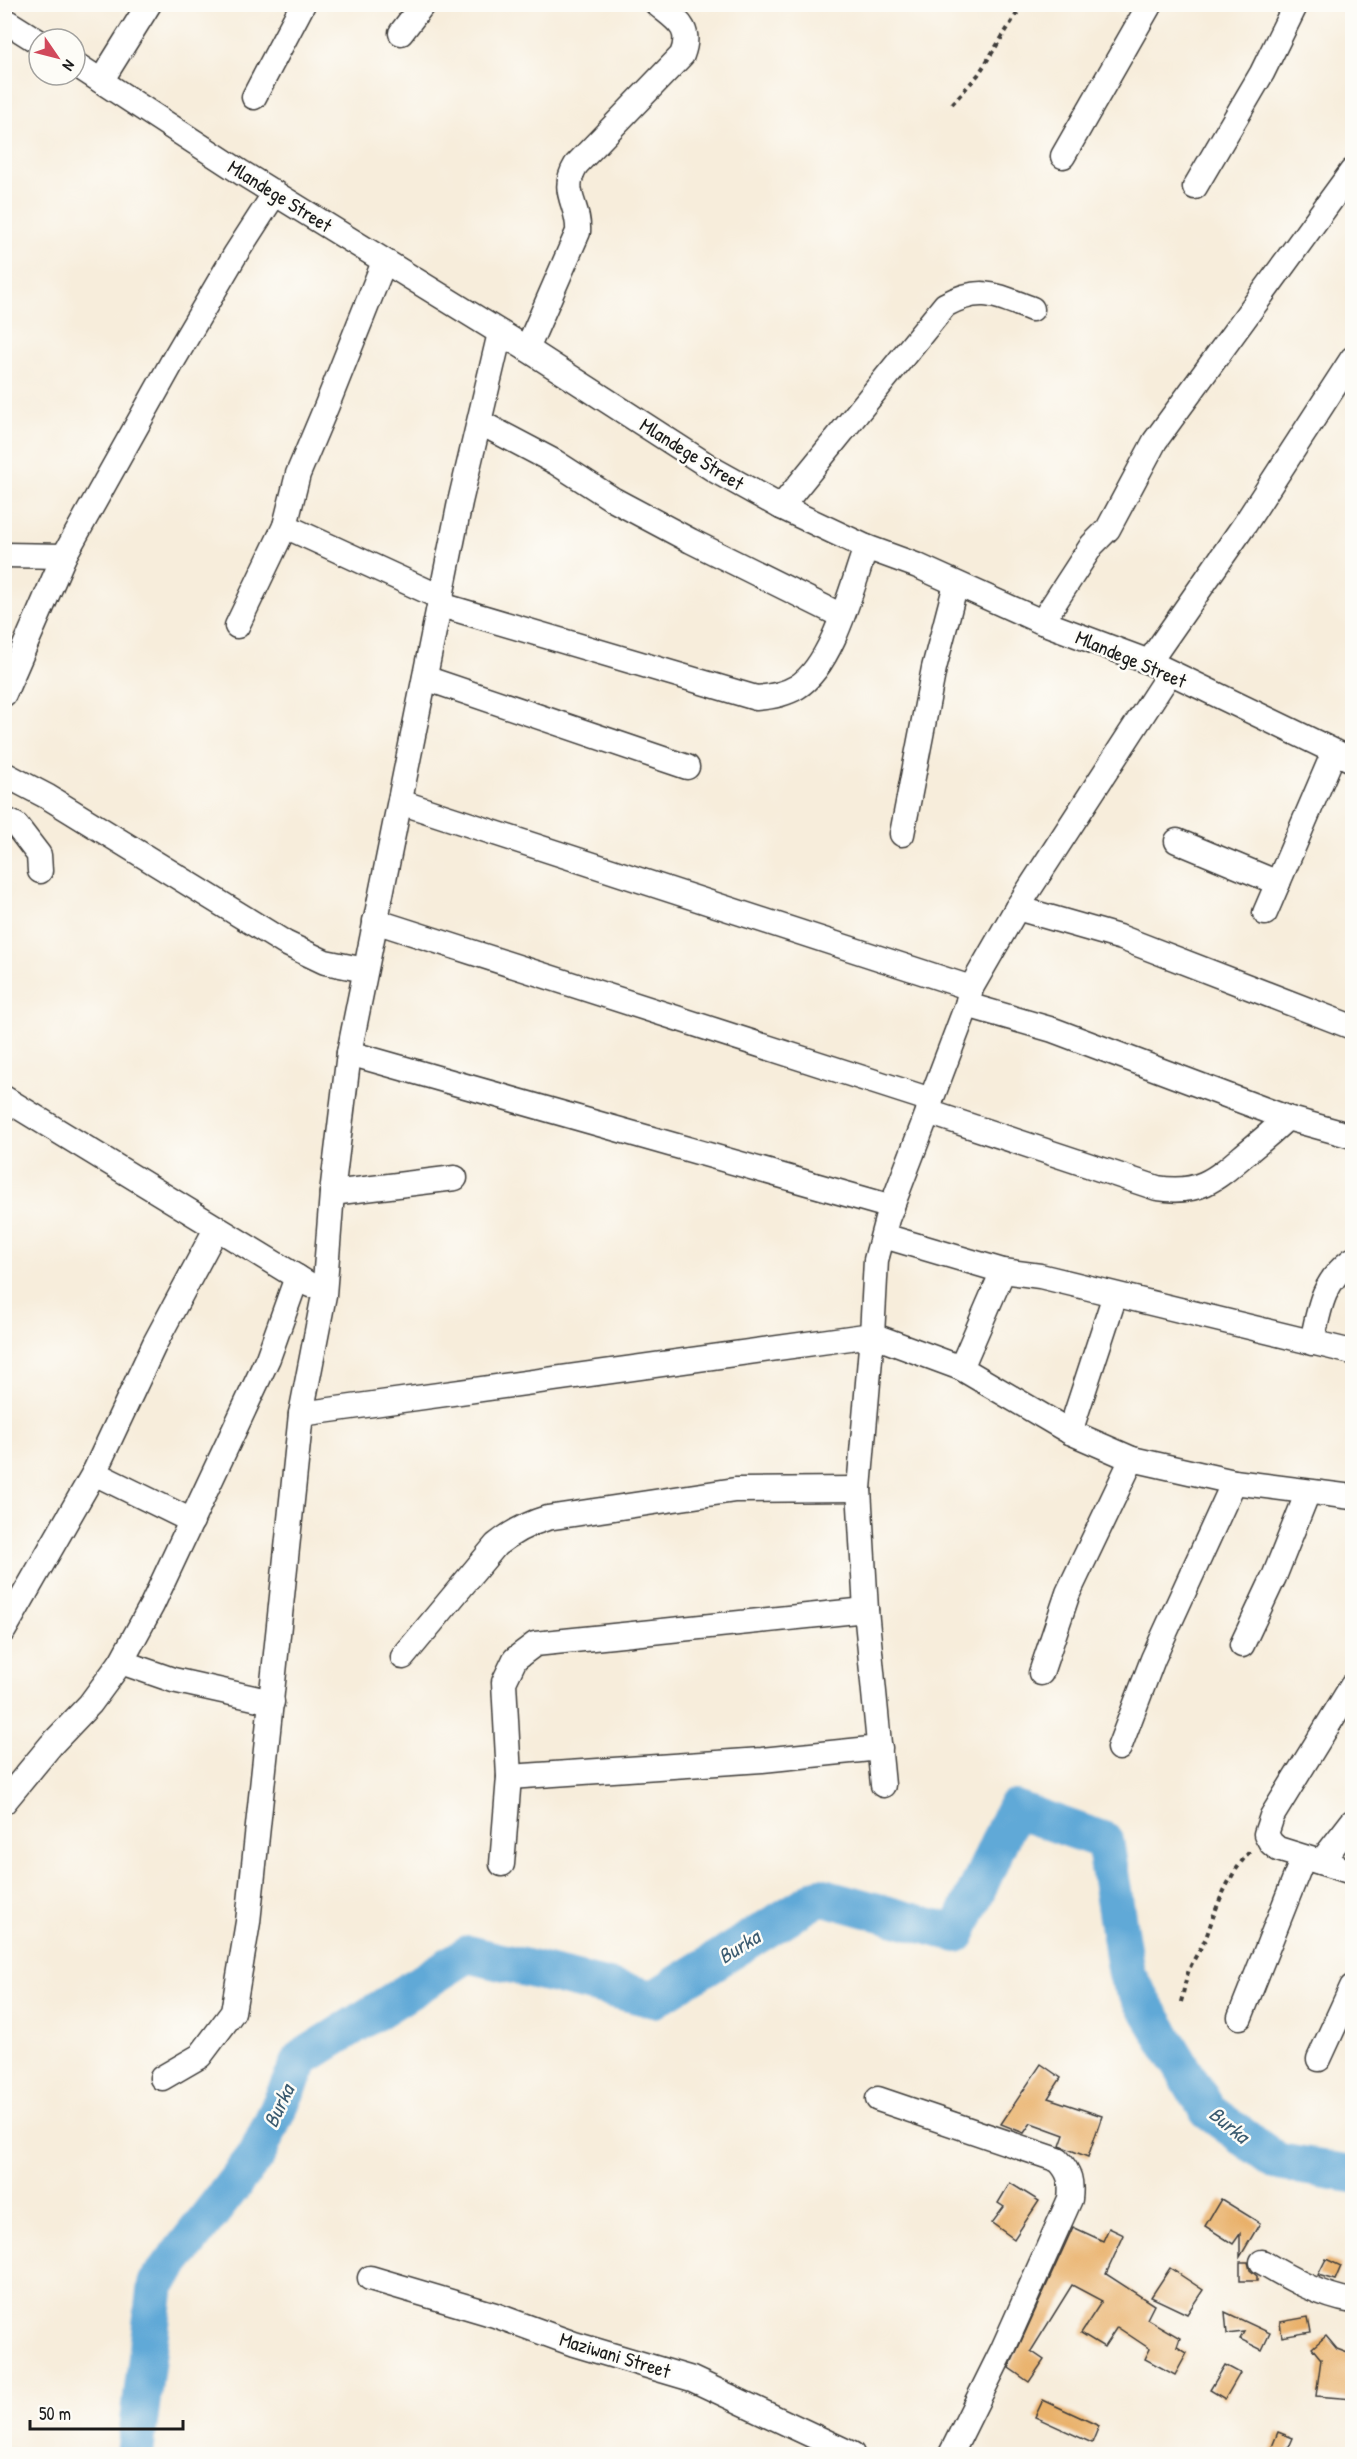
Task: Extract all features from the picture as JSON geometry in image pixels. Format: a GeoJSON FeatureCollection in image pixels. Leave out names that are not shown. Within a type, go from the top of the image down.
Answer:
{"type":"FeatureCollection","features":[{"type":"Feature","properties":{"kind":"street"},"geometry":{"type":"LineString","coordinates":[[101,81],[148,4]]}},
{"type":"Feature","properties":{"kind":"street"},"geometry":{"type":"LineString","coordinates":[[254,98],[303,4]]}},
{"type":"Feature","properties":{"kind":"street"},"geometry":{"type":"LineString","coordinates":[[401,33],[423,4]]}},
{"type":"Feature","properties":{"kind":"street"},"geometry":{"type":"LineString","coordinates":[[527,349],[578,232],[577,215],[568,190],[570,174],[682,55],[686,35],[680,23],[657,4]]}},
{"type":"Feature","properties":{"kind":"street"},"geometry":{"type":"LineString","coordinates":[[1063,156],[1150,4]]}},
{"type":"Feature","properties":{"kind":"street"},"geometry":{"type":"LineString","coordinates":[[1195,187],[1262,73],[1296,4]]}},
{"type":"Feature","properties":{"kind":"street"},"geometry":{"type":"LineString","coordinates":[[4,20],[27,34]]}},
{"type":"Feature","properties":{"kind":"street","name":"Mlandege Street"},"geometry":{"type":"LineString","coordinates":[[87,72],[716,471],[781,507],[866,547],[918,567],[1042,622],[1159,668],[1343,756]]}},
{"type":"Feature","properties":{"kind":"street"},"geometry":{"type":"LineString","coordinates":[[1042,622],[1074,570],[1092,545],[1108,529],[1155,441],[1353,171]]}},
{"type":"Feature","properties":{"kind":"street"},"geometry":{"type":"LineString","coordinates":[[4,694],[64,556],[174,358],[275,193]]}},
{"type":"Feature","properties":{"kind":"street"},"geometry":{"type":"LineString","coordinates":[[237,626],[285,526],[298,474],[384,262]]}},
{"type":"Feature","properties":{"kind":"street"},"geometry":{"type":"LineString","coordinates":[[781,507],[945,305],[962,296],[977,293],[996,296],[1032,309]]}},
{"type":"Feature","properties":{"kind":"street"},"geometry":{"type":"LineString","coordinates":[[162,2078],[200,2055],[233,2012],[248,1922],[301,1414],[324,1295],[332,1193],[349,1053],[460,502],[481,423],[500,333]]}},
{"type":"Feature","properties":{"kind":"street"},"geometry":{"type":"LineString","coordinates":[[883,1785],[866,1610],[859,1489],[876,1260],[887,1219],[969,997],[1017,908],[1245,524],[1353,359]]}},
{"type":"Feature","properties":{"kind":"street"},"geometry":{"type":"LineString","coordinates":[[481,423],[555,462],[614,500],[681,536],[842,616]]}},
{"type":"Feature","properties":{"kind":"street"},"geometry":{"type":"LineString","coordinates":[[285,526],[441,601],[756,698],[777,696],[796,688],[811,676],[824,658],[842,616],[866,547]]}},
{"type":"Feature","properties":{"kind":"street"},"geometry":{"type":"LineString","coordinates":[[4,555],[64,556]]}},
{"type":"Feature","properties":{"kind":"street"},"geometry":{"type":"LineString","coordinates":[[902,834],[934,668],[956,584]]}},
{"type":"Feature","properties":{"kind":"street"},"geometry":{"type":"LineString","coordinates":[[425,678],[687,767]]}},
{"type":"Feature","properties":{"kind":"street"},"geometry":{"type":"LineString","coordinates":[[1264,913],[1343,756]]}},
{"type":"Feature","properties":{"kind":"street"},"geometry":{"type":"LineString","coordinates":[[4,774],[58,803],[285,943],[325,963],[365,970]]}},
{"type":"Feature","properties":{"kind":"street"},"geometry":{"type":"LineString","coordinates":[[400,801],[969,997],[1287,1118],[1353,1136]]}},
{"type":"Feature","properties":{"kind":"street"},"geometry":{"type":"LineString","coordinates":[[4,819],[16,825],[39,855],[40,871]]}},
{"type":"Feature","properties":{"kind":"street"},"geometry":{"type":"LineString","coordinates":[[1177,841],[1278,883]]}},
{"type":"Feature","properties":{"kind":"street"},"geometry":{"type":"LineString","coordinates":[[1017,908],[1122,938],[1353,1027]]}},
{"type":"Feature","properties":{"kind":"street"},"geometry":{"type":"LineString","coordinates":[[375,921],[929,1106],[1157,1188],[1187,1190],[1216,1179],[1287,1118]]}},
{"type":"Feature","properties":{"kind":"street"},"geometry":{"type":"LineString","coordinates":[[349,1053],[892,1207]]}},
{"type":"Feature","properties":{"kind":"street"},"geometry":{"type":"LineString","coordinates":[[4,1098],[216,1229],[297,1276],[324,1295]]}},
{"type":"Feature","properties":{"kind":"street"},"geometry":{"type":"LineString","coordinates":[[332,1193],[455,1178]]}},
{"type":"Feature","properties":{"kind":"street"},"geometry":{"type":"LineString","coordinates":[[4,1630],[94,1473],[155,1343],[216,1229]]}},
{"type":"Feature","properties":{"kind":"street"},"geometry":{"type":"LineString","coordinates":[[884,1236],[1003,1271],[1040,1276],[1353,1352]]}},
{"type":"Feature","properties":{"kind":"street"},"geometry":{"type":"LineString","coordinates":[[1312,1343],[1326,1286],[1344,1266],[1353,1260]]}},
{"type":"Feature","properties":{"kind":"street"},"geometry":{"type":"LineString","coordinates":[[961,1368],[1003,1271]]}},
{"type":"Feature","properties":{"kind":"street"},"geometry":{"type":"LineString","coordinates":[[4,1802],[51,1745],[90,1704],[121,1662],[152,1605],[268,1358],[297,1276]]}},
{"type":"Feature","properties":{"kind":"street"},"geometry":{"type":"LineString","coordinates":[[1070,1432],[1114,1295]]}},
{"type":"Feature","properties":{"kind":"street"},"geometry":{"type":"LineString","coordinates":[[301,1414],[872,1335],[961,1368],[1070,1432],[1132,1459],[1234,1482],[1353,1497]]}},
{"type":"Feature","properties":{"kind":"street"},"geometry":{"type":"LineString","coordinates":[[1041,1673],[1068,1593],[1132,1459]]}},
{"type":"Feature","properties":{"kind":"street"},"geometry":{"type":"LineString","coordinates":[[94,1473],[192,1521]]}},
{"type":"Feature","properties":{"kind":"street"},"geometry":{"type":"LineString","coordinates":[[1119,1748],[1153,1659],[1234,1482]]}},
{"type":"Feature","properties":{"kind":"street"},"geometry":{"type":"LineString","coordinates":[[403,1657],[496,1545],[530,1523],[547,1518],[735,1490],[859,1489]]}},
{"type":"Feature","properties":{"kind":"street"},"geometry":{"type":"LineString","coordinates":[[1242,1646],[1274,1577],[1308,1492]]}},
{"type":"Feature","properties":{"kind":"street"},"geometry":{"type":"LineString","coordinates":[[502,1864],[508,1777],[504,1682],[515,1659],[535,1644],[866,1610]]}},
{"type":"Feature","properties":{"kind":"street"},"geometry":{"type":"LineString","coordinates":[[121,1662],[173,1680],[272,1702]]}},
{"type":"Feature","properties":{"kind":"street"},"geometry":{"type":"LineString","coordinates":[[1353,1686],[1272,1816],[1266,1834],[1278,1849],[1353,1872]]}},
{"type":"Feature","properties":{"kind":"street"},"geometry":{"type":"LineString","coordinates":[[508,1777],[762,1760],[880,1748]]}},
{"type":"Feature","properties":{"kind":"street"},"geometry":{"type":"LineString","coordinates":[[1240,2017],[1312,1860],[1353,1822]]}},
{"type":"Feature","properties":{"kind":"street"},"geometry":{"type":"LineString","coordinates":[[1319,2059],[1353,1987]]}},
{"type":"Feature","properties":{"kind":"street"},"geometry":{"type":"LineString","coordinates":[[878,2099],[1058,2160],[1067,2169],[1072,2183],[1070,2199],[1056,2231],[1003,2349],[951,2454]]}},
{"type":"Feature","properties":{"kind":"street"},"geometry":{"type":"LineString","coordinates":[[1262,2262],[1284,2275],[1323,2292],[1353,2301]]}},
{"type":"Feature","properties":{"kind":"street","name":"Maziwani Street"},"geometry":{"type":"LineString","coordinates":[[370,2278],[495,2315],[574,2344],[692,2379],[852,2454]]}},
{"type":"Feature","properties":{"kind":"path"},"geometry":{"type":"LineString","coordinates":[[952,104],[978,75],[1023,4]]}},
{"type":"Feature","properties":{"kind":"path"},"geometry":{"type":"LineString","coordinates":[[1181,2002],[1188,1971],[1208,1934],[1222,1893],[1238,1864],[1266,1834]]}},
{"type":"Feature","properties":{"kind":"building"},"geometry":{"type":"Polygon","coordinates":[[[1041,2064],[1061,2078],[1048,2098],[1102,2116],[1088,2157],[1060,2146],[1064,2135],[1031,2123],[1024,2133],[1001,2124],[1041,2064]]]}},
{"type":"Feature","properties":{"kind":"building"},"geometry":{"type":"Polygon","coordinates":[[[1010,2183],[1039,2201],[1014,2239],[992,2223],[1004,2207],[998,2203],[1010,2183]]]}},
{"type":"Feature","properties":{"kind":"building"},"geometry":{"type":"Polygon","coordinates":[[[1221,2199],[1260,2223],[1240,2257],[1240,2234],[1233,2244],[1205,2226],[1221,2199]]]}},
{"type":"Feature","properties":{"kind":"building"},"geometry":{"type":"Polygon","coordinates":[[[1073,2227],[1103,2241],[1109,2228],[1124,2235],[1106,2274],[1154,2305],[1147,2319],[1180,2338],[1177,2347],[1187,2353],[1175,2375],[1145,2359],[1150,2349],[1117,2327],[1104,2347],[1081,2333],[1102,2301],[1072,2285],[1031,2351],[1044,2360],[1029,2382],[1009,2368],[1073,2227]]]}},
{"type":"Feature","properties":{"kind":"building"},"geometry":{"type":"Polygon","coordinates":[[[1326,2259],[1341,2266],[1335,2280],[1318,2275],[1326,2259]]]}},
{"type":"Feature","properties":{"kind":"building"},"geometry":{"type":"Polygon","coordinates":[[[1240,2262],[1248,2262],[1250,2270],[1257,2276],[1257,2281],[1240,2281],[1240,2262]]]}},
{"type":"Feature","properties":{"kind":"building"},"geometry":{"type":"Polygon","coordinates":[[[1170,2268],[1203,2290],[1187,2314],[1151,2297],[1170,2268]]]}},
{"type":"Feature","properties":{"kind":"building"},"geometry":{"type":"Polygon","coordinates":[[[1225,2312],[1270,2333],[1262,2350],[1240,2339],[1244,2332],[1227,2334],[1225,2312]]]}},
{"type":"Feature","properties":{"kind":"building"},"geometry":{"type":"Polygon","coordinates":[[[1308,2317],[1311,2332],[1282,2337],[1280,2322],[1308,2317]]]}},
{"type":"Feature","properties":{"kind":"building"},"geometry":{"type":"Polygon","coordinates":[[[1326,2336],[1337,2349],[1353,2355],[1353,2399],[1316,2396],[1321,2359],[1312,2348],[1326,2336]]]}},
{"type":"Feature","properties":{"kind":"building"},"geometry":{"type":"Polygon","coordinates":[[[1225,2365],[1240,2373],[1225,2399],[1210,2390],[1225,2365]]]}},
{"type":"Feature","properties":{"kind":"building"},"geometry":{"type":"Polygon","coordinates":[[[1043,2400],[1099,2426],[1092,2443],[1035,2417],[1043,2400]]]}},
{"type":"Feature","properties":{"kind":"building"},"geometry":{"type":"Polygon","coordinates":[[[1278,2432],[1293,2438],[1286,2454],[1269,2454],[1278,2432]]]}},
{"type":"Feature","properties":{"kind":"waterway","name":"Burka"},"geometry":{"type":"LineString","coordinates":[[135,2454],[156,2284],[257,2154],[302,2058],[468,1954],[654,1999],[820,1896],[957,1934],[1014,1809],[1105,1841],[1126,1974],[1208,2111],[1278,2162],[1352,2174]]}}]}
